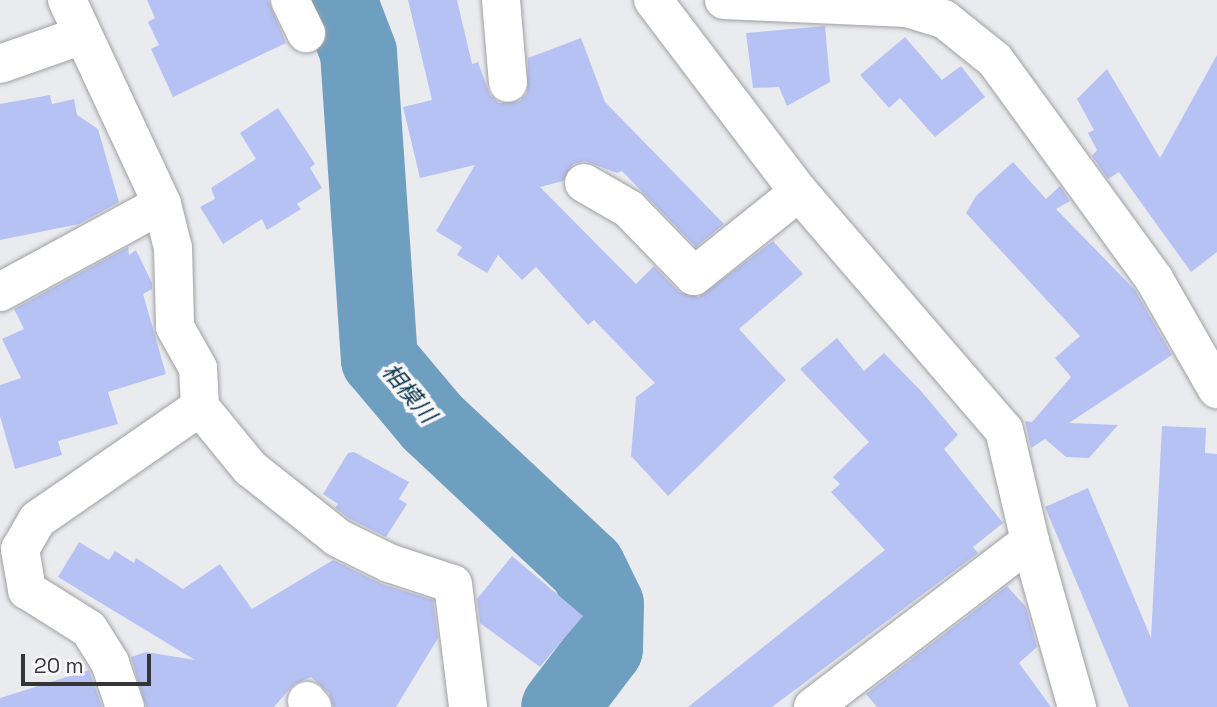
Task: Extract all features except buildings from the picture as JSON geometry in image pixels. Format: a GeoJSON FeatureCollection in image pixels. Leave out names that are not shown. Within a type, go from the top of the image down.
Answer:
{"type":"FeatureCollection","features":[{"type":"Feature","properties":{"kind":"street"},"geometry":{"type":"LineString","coordinates":[[66,0],[80,36],[162,204],[173,248],[175,327],[198,368],[200,407],[250,468],[338,538],[389,563],[453,584],[468,707]]}},
{"type":"Feature","properties":{"kind":"street"},"geometry":{"type":"LineString","coordinates":[[500,0],[508,83]]}},
{"type":"Feature","properties":{"kind":"street"},"geometry":{"type":"LineString","coordinates":[[653,0],[799,192],[1004,430],[1030,541],[1077,707]]}},
{"type":"Feature","properties":{"kind":"street"},"geometry":{"type":"LineString","coordinates":[[724,0],[907,8],[944,19],[995,60],[1154,279],[1217,389]]}},
{"type":"Feature","properties":{"kind":"street"},"geometry":{"type":"LineString","coordinates":[[0,64],[80,36]]}},
{"type":"Feature","properties":{"kind":"street"},"geometry":{"type":"LineString","coordinates":[[584,183],[629,209],[694,276],[799,192]]}},
{"type":"Feature","properties":{"kind":"street"},"geometry":{"type":"LineString","coordinates":[[0,292],[162,204]]}},
{"type":"Feature","properties":{"kind":"street"},"geometry":{"type":"LineString","coordinates":[[125,707],[110,663],[89,629],[27,590],[20,549],[37,520],[200,407]]}},
{"type":"Feature","properties":{"kind":"street"},"geometry":{"type":"LineString","coordinates":[[813,707],[1030,541]]}},
{"type":"Feature","properties":{"kind":"waterway","name":"相模川"},"geometry":{"type":"LineString","coordinates":[[338,0],[358,52],[379,359],[432,422],[587,567],[605,604],[604,648],[559,707]]}}]}
